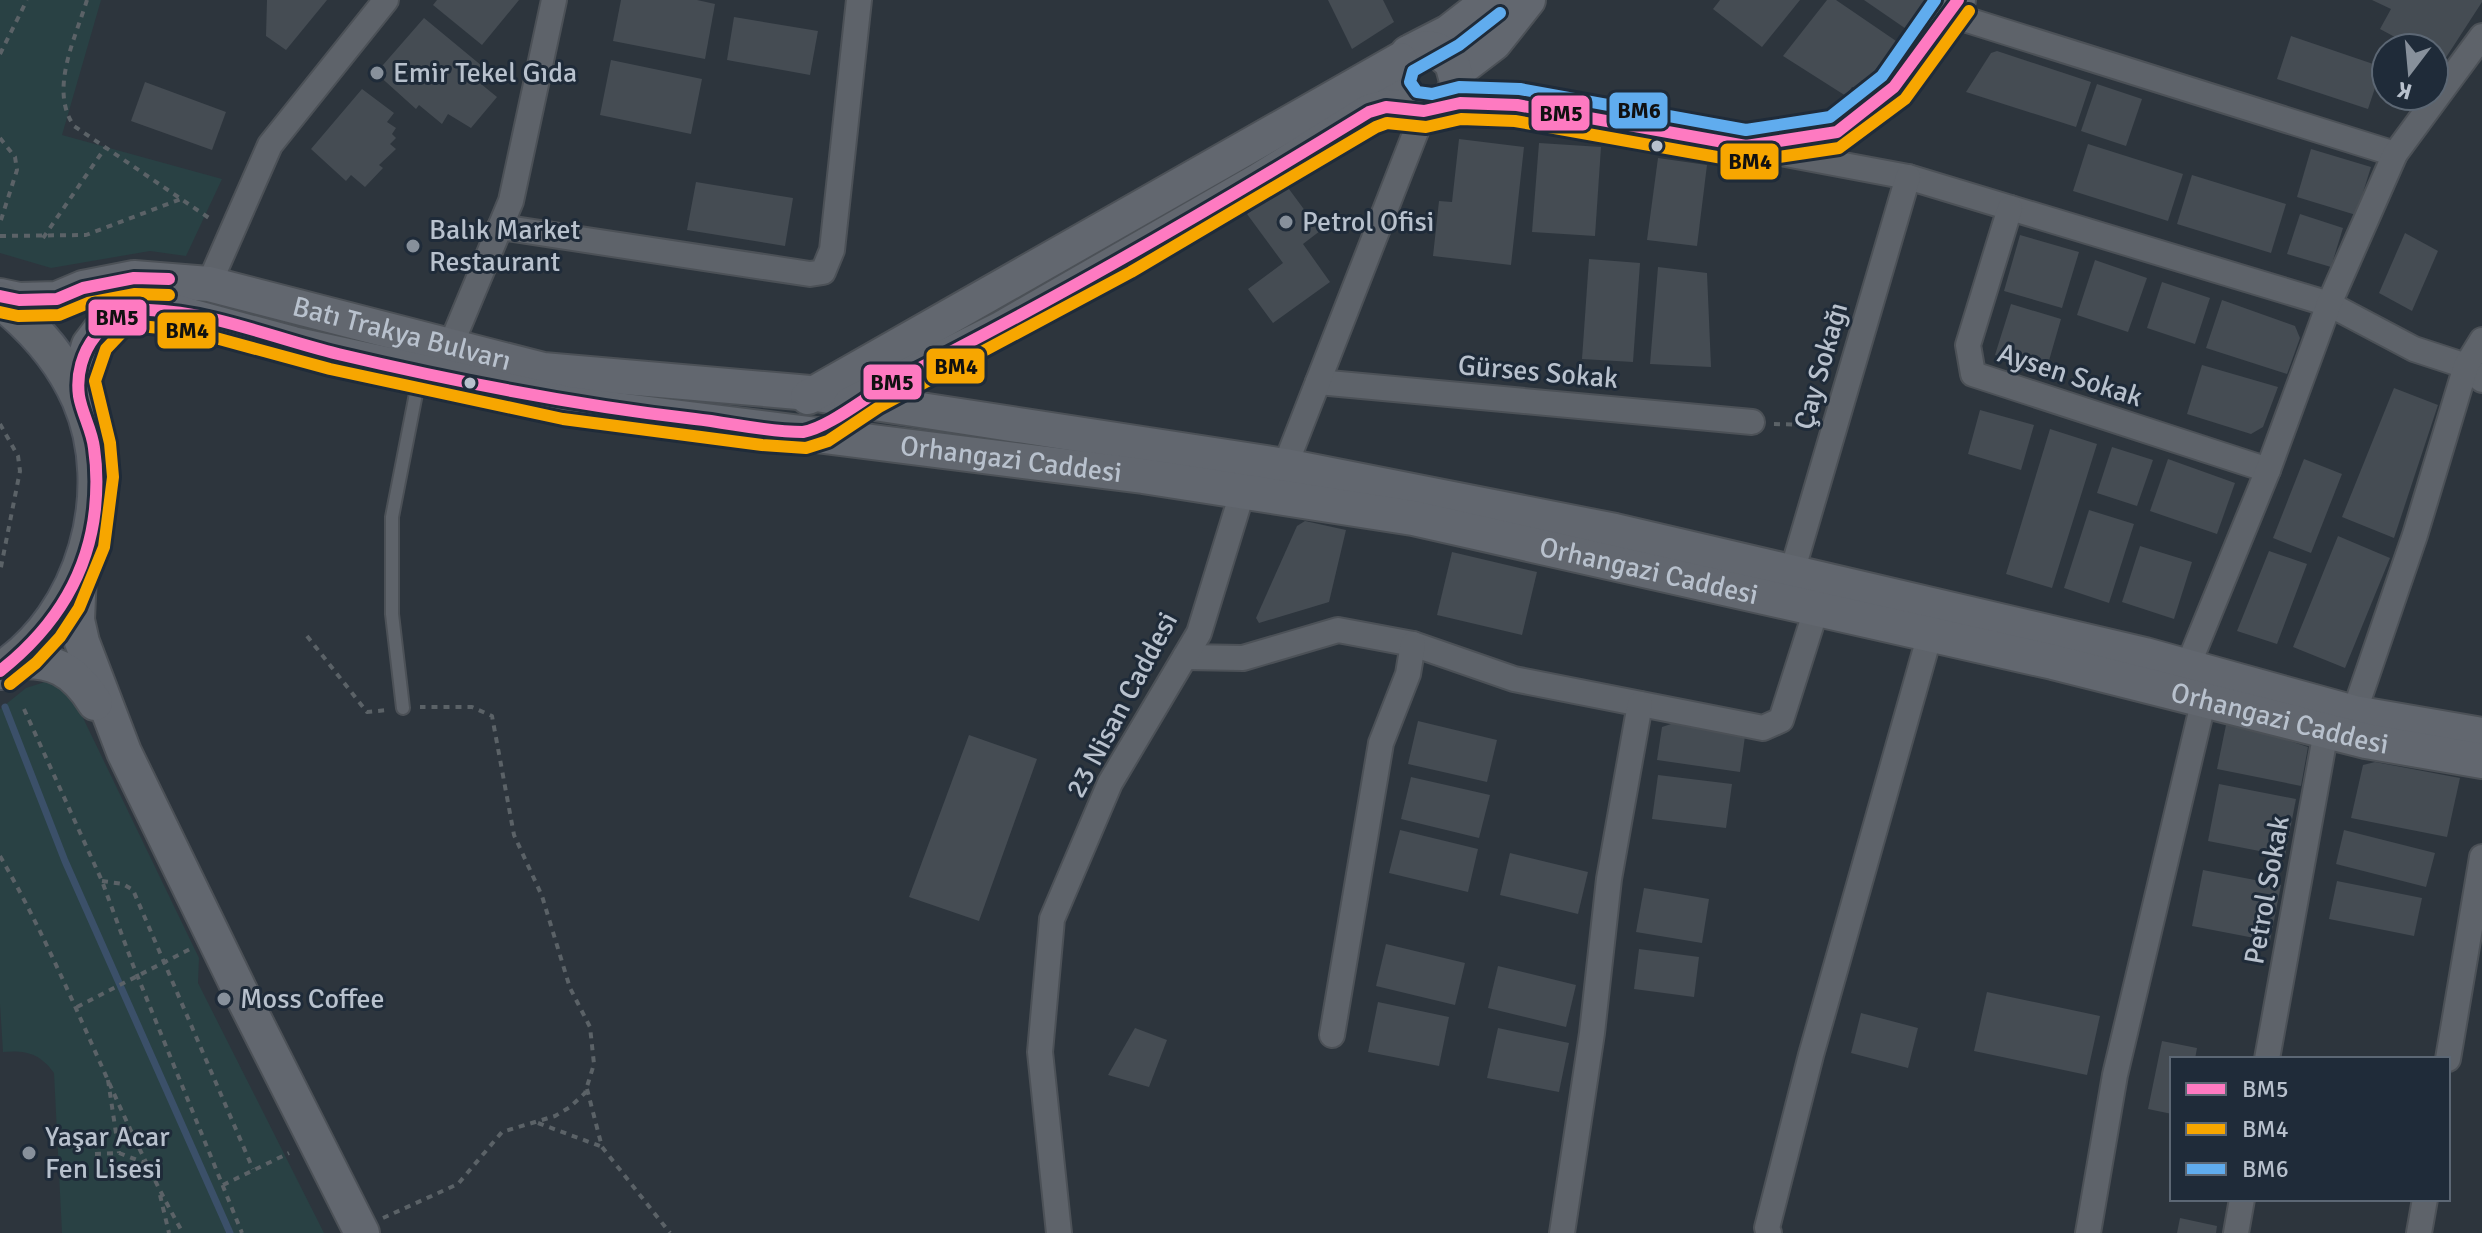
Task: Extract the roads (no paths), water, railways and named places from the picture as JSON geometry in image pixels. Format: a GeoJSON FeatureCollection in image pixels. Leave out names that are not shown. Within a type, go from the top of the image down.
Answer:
{"type":"FeatureCollection","features":[{"type":"Feature","properties":{"kind":"main road"},"geometry":{"type":"LineString","coordinates":[[1490,0],[1449,32],[955,316],[810,393],[802,415],[807,432],[856,400],[963,347],[1260,180],[1369,112],[1439,96],[1517,105],[1746,146],[1837,132],[1894,87],[1952,6]]}},
{"type":"Feature","properties":{"kind":"main road"},"geometry":{"type":"LineString","coordinates":[[1439,96],[1452,63],[1437,50],[1427,48],[1404,56],[1393,78],[1395,88],[1406,104],[1439,96],[1494,43],[1528,0]]}},
{"type":"Feature","properties":{"kind":"main road","name":"Batı Trakya Bulvarı"},"geometry":{"type":"LineString","coordinates":[[0,298],[57,299],[83,288],[134,278],[209,284],[543,370],[810,393],[856,400]]}},
{"type":"Feature","properties":{"kind":"main road"},"geometry":{"type":"LineString","coordinates":[[0,298],[28,322],[60,362],[80,399],[93,446],[97,483],[95,513],[79,572],[77,620],[82,642],[124,752],[242,995],[370,1226]]}},
{"type":"Feature","properties":{"kind":"main road","name":"Batı Trakya Bulvarı"},"geometry":{"type":"LineString","coordinates":[[80,399],[79,380],[96,335],[119,314],[141,309],[204,318],[293,344],[569,404],[807,432]]}},
{"type":"Feature","properties":{"kind":"main road"},"geometry":{"type":"LineString","coordinates":[[963,347],[939,378],[938,392],[949,409],[965,418]]}},
{"type":"Feature","properties":{"kind":"main road","name":"Orhangazi Caddesi"},"geometry":{"type":"LineString","coordinates":[[856,400],[1285,466],[1554,518],[2145,655],[2340,722],[2482,761]]}},
{"type":"Feature","properties":{"kind":"main road","name":"Orhangazi Caddesi"},"geometry":{"type":"LineString","coordinates":[[807,432],[1243,490],[1413,518],[2204,699],[2340,722],[2482,735]]}},
{"type":"Feature","properties":{"kind":"main road"},"geometry":{"type":"LineString","coordinates":[[6,666],[56,615],[79,572]]}},
{"type":"Feature","properties":{"kind":"main road"},"geometry":{"type":"LineString","coordinates":[[6,666],[36,659],[72,672],[85,687],[124,752]]}},
{"type":"Feature","properties":{"kind":"street"},"geometry":{"type":"LineString","coordinates":[[209,284],[270,145],[386,0]]}},
{"type":"Feature","properties":{"kind":"street"},"geometry":{"type":"LineString","coordinates":[[450,347],[511,201],[554,0]]}},
{"type":"Feature","properties":{"kind":"street"},"geometry":{"type":"LineString","coordinates":[[500,227],[780,270],[823,272],[832,250],[859,0]]}},
{"type":"Feature","properties":{"kind":"street"},"geometry":{"type":"LineString","coordinates":[[1952,6],[2395,154]]}},
{"type":"Feature","properties":{"kind":"street"},"geometry":{"type":"LineString","coordinates":[[2187,668],[2268,470],[2329,304],[2395,154],[2482,36]]}},
{"type":"Feature","properties":{"kind":"street"},"geometry":{"type":"LineString","coordinates":[[1285,466],[1439,96]]}},
{"type":"Feature","properties":{"kind":"street"},"geometry":{"type":"LineString","coordinates":[[1746,146],[1908,177],[2329,304],[2414,349],[2474,373]]}},
{"type":"Feature","properties":{"kind":"street","name":"Çay Sokağı"},"geometry":{"type":"LineString","coordinates":[[1792,572],[1908,177]]}},
{"type":"Feature","properties":{"kind":"street","name":"Aysen Sokak"},"geometry":{"type":"LineString","coordinates":[[2010,208],[1968,345],[1973,374],[2268,470]]}},
{"type":"Feature","properties":{"kind":"street","name":"Petrol Sokak"},"geometry":{"type":"LineString","coordinates":[[2267,1057],[2340,722],[2415,535],[2474,373],[2482,340]]}},
{"type":"Feature","properties":{"kind":"street","name":"Gürses Sokak"},"geometry":{"type":"LineString","coordinates":[[1318,382],[1752,422]]}},
{"type":"Feature","properties":{"kind":"street","name":"23 Nisan Caddesi"},"geometry":{"type":"LineString","coordinates":[[1059,1233],[1040,1052],[1052,919],[1110,783],[1199,633],[1243,490]]}},
{"type":"Feature","properties":{"kind":"street"},"geometry":{"type":"LineString","coordinates":[[1185,657],[1243,658],[1338,630],[1413,644],[1514,679],[1763,728],[1781,720],[1816,610]]}},
{"type":"Feature","properties":{"kind":"street"},"geometry":{"type":"LineString","coordinates":[[1769,1233],[1767,1228],[1811,1055],[1930,634]]}},
{"type":"Feature","properties":{"kind":"street"},"geometry":{"type":"LineString","coordinates":[[1332,1035],[1381,743],[1408,674],[1413,644]]}},
{"type":"Feature","properties":{"kind":"street"},"geometry":{"type":"LineString","coordinates":[[2088,1233],[2115,1075],[2204,699]]}},
{"type":"Feature","properties":{"kind":"street"},"geometry":{"type":"LineString","coordinates":[[1562,1233],[1592,1033],[1609,879],[1640,704]]}},
{"type":"Feature","properties":{"kind":"street"},"geometry":{"type":"LineString","coordinates":[[2448,1057],[2482,857]]}},
{"type":"Feature","properties":{"kind":"street"},"geometry":{"type":"LineString","coordinates":[[2236,1233],[2242,1201]]}},
{"type":"Feature","properties":{"kind":"street"},"geometry":{"type":"LineString","coordinates":[[2419,1233],[2425,1201]]}},
{"type":"Feature","properties":{"kind":"lane"},"geometry":{"type":"LineString","coordinates":[[403,708],[392,614],[392,517],[420,373]]}},
{"type":"Feature","properties":{"kind":"waterway"},"geometry":{"type":"LineString","coordinates":[[5,707],[65,861],[230,1233]]}},
{"type":"Feature","properties":{"kind":"place","name":"Emir Tekel Gıda"},"geometry":{"type":"Point","coordinates":[377,73]}},
{"type":"Feature","properties":{"kind":"place","name":"Petrol Ofisi"},"geometry":{"type":"Point","coordinates":[1286,222]}},
{"type":"Feature","properties":{"kind":"place","name":"Balık Market Restaurant"},"geometry":{"type":"Point","coordinates":[413,246]}},
{"type":"Feature","properties":{"kind":"place","name":"Moss Coffee"},"geometry":{"type":"Point","coordinates":[224,999]}},
{"type":"Feature","properties":{"kind":"place","name":"Yaşar Acar Fen Lisesi"},"geometry":{"type":"Point","coordinates":[29,1153]}}]}
